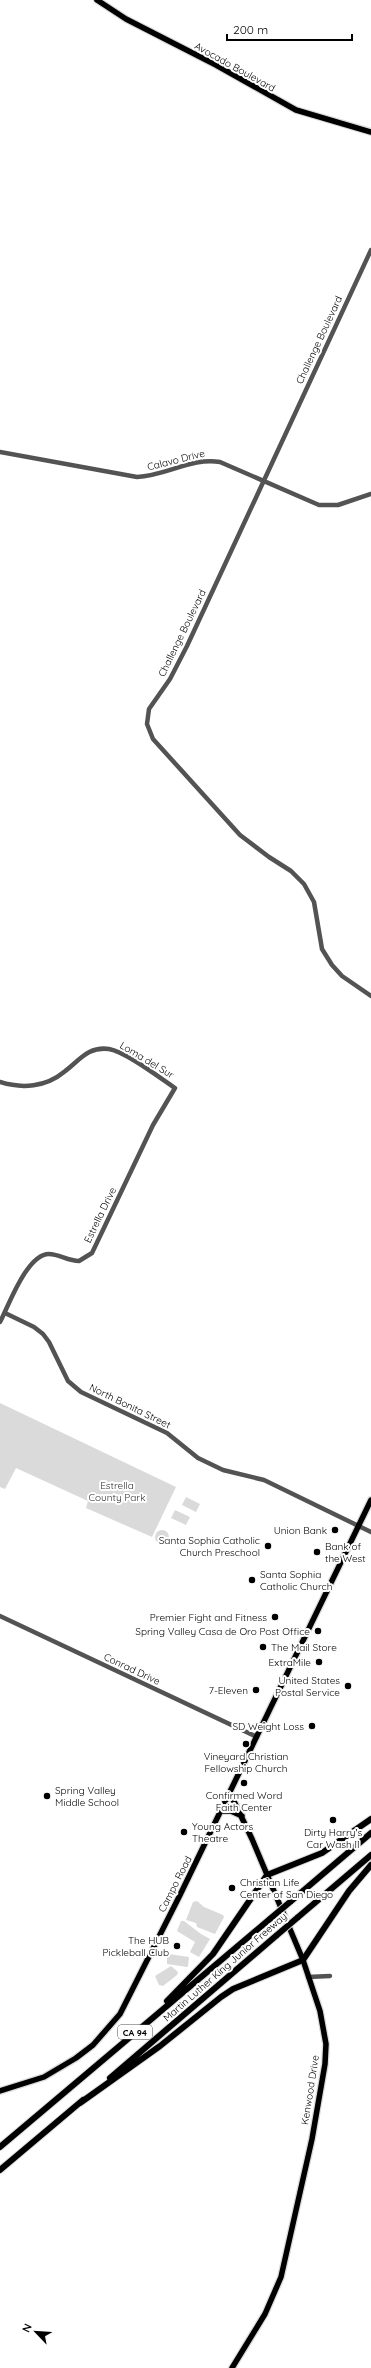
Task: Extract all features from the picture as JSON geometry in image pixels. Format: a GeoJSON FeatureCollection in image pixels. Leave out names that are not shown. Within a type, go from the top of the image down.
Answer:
{"type":"FeatureCollection","features":[{"type":"Feature","properties":{"kind":"highway"},"geometry":{"type":"LineString","coordinates":[[150,2020],[213,1954],[267,1875],[322,1853],[371,1819]]}},
{"type":"Feature","properties":{"kind":"highway","name":"Martin Luther King Junior Freeway"},"geometry":{"type":"LineString","coordinates":[[0,2147],[371,1833]]}},
{"type":"Feature","properties":{"kind":"highway","name":"Martin Luther King Junior Freeway"},"geometry":{"type":"LineString","coordinates":[[0,2170],[371,1855]]}},
{"type":"Feature","properties":{"kind":"highway"},"geometry":{"type":"LineString","coordinates":[[80,2103],[160,2046],[221,1996],[233,1989],[303,1960],[349,1891],[371,1865]]}},
{"type":"Feature","properties":{"kind":"main road","name":"Avocado Boulevard"},"geometry":{"type":"LineString","coordinates":[[98,0],[126,19],[216,65],[296,110],[371,132]]}},
{"type":"Feature","properties":{"kind":"main road","name":"Campo Road"},"geometry":{"type":"LineString","coordinates":[[0,2091],[44,2077],[60,2069],[89,2049],[111,2026],[128,2000],[230,1794],[371,1500]]}},
{"type":"Feature","properties":{"kind":"main road","name":"Kenwood Drive"},"geometry":{"type":"LineString","coordinates":[[230,1794],[242,1816],[303,1960],[320,2011],[326,2044],[312,2139],[281,2278],[265,2314],[232,2368]]}},
{"type":"Feature","properties":{"kind":"main road"},"geometry":{"type":"LineString","coordinates":[[221,1810],[232,1811],[242,1816]]}},
{"type":"Feature","properties":{"kind":"street","name":"Challenge Boulevard"},"geometry":{"type":"LineString","coordinates":[[371,250],[187,646],[170,679],[149,709],[148,728],[156,743],[240,835],[269,857],[291,871],[304,884],[315,908],[322,949],[332,965],[342,976],[371,996]]}},
{"type":"Feature","properties":{"kind":"street","name":"Calavo Drive"},"geometry":{"type":"LineString","coordinates":[[0,452],[137,477],[152,476],[206,459],[220,462],[307,501],[324,505],[343,504],[371,494]]}},
{"type":"Feature","properties":{"kind":"street","name":"Loma del Sur"},"geometry":{"type":"LineString","coordinates":[[0,1082],[22,1086],[44,1083],[60,1075],[85,1054],[104,1048],[117,1051],[175,1088]]}},
{"type":"Feature","properties":{"kind":"street","name":"Estrella Drive"},"geometry":{"type":"LineString","coordinates":[[0,1322],[29,1266],[39,1257],[51,1254],[79,1261],[92,1253],[153,1125],[175,1088]]}},
{"type":"Feature","properties":{"kind":"street","name":"North Bonita Street"},"geometry":{"type":"LineString","coordinates":[[5,1313],[34,1327],[43,1334],[49,1342],[68,1381],[81,1392],[167,1433],[198,1458],[223,1470],[264,1480],[371,1532]]}},
{"type":"Feature","properties":{"kind":"street","name":"Conrad Drive"},"geometry":{"type":"LineString","coordinates":[[0,1616],[257,1737]]}},
{"type":"Feature","properties":{"kind":"street"},"geometry":{"type":"LineString","coordinates":[[308,1977],[330,1976]]}},
{"type":"Feature","properties":{"kind":"green space","name":"Estrella County Park"},"geometry":{"type":"Polygon","coordinates":[[[0,1403],[176,1487],[152,1537],[86,1508],[88,1501],[16,1468],[5,1489],[0,1487],[0,1403]]]}},
{"type":"Feature","properties":{"kind":"green space"},"geometry":{"type":"Polygon","coordinates":[[[186,1497],[200,1504],[196,1512],[182,1505],[186,1497]]]}},
{"type":"Feature","properties":{"kind":"green space"},"geometry":{"type":"Polygon","coordinates":[[[175,1510],[190,1517],[186,1525],[171,1518],[175,1510]]]}},
{"type":"Feature","properties":{"kind":"green space"},"geometry":{"type":"Polygon","coordinates":[[[162,1530],[167,1532],[169,1537],[167,1542],[162,1544],[157,1542],[155,1537],[157,1532],[162,1530]]]}},
{"type":"Feature","properties":{"kind":"green space"},"geometry":{"type":"Polygon","coordinates":[[[197,1901],[204,1907],[223,1915],[224,1917],[215,1934],[197,1927],[196,1923],[186,1920],[193,1902],[197,1901]]]}},
{"type":"Feature","properties":{"kind":"green space"},"geometry":{"type":"Polygon","coordinates":[[[181,1921],[184,1921],[210,1939],[199,1957],[190,1952],[195,1942],[177,1931],[181,1921]]]}},
{"type":"Feature","properties":{"kind":"green space"},"geometry":{"type":"Polygon","coordinates":[[[167,1955],[189,1957],[188,1966],[167,1964],[167,1955]]]}},
{"type":"Feature","properties":{"kind":"green space"},"geometry":{"type":"Polygon","coordinates":[[[171,1966],[178,1972],[177,1975],[163,1986],[159,1985],[155,1976],[171,1966]]]}},
{"type":"Feature","properties":{"kind":"place","name":"Union Bank"},"geometry":{"type":"Point","coordinates":[335,1530]}},
{"type":"Feature","properties":{"kind":"place","name":"Santa Sophia Catholic Church Preschool"},"geometry":{"type":"Point","coordinates":[268,1546]}},
{"type":"Feature","properties":{"kind":"place","name":"Bank of the West"},"geometry":{"type":"Point","coordinates":[317,1552]}},
{"type":"Feature","properties":{"kind":"place","name":"Santa Sophia Catholic Church"},"geometry":{"type":"Point","coordinates":[252,1580]}},
{"type":"Feature","properties":{"kind":"place","name":"Premier Fight and Fitness"},"geometry":{"type":"Point","coordinates":[275,1617]}},
{"type":"Feature","properties":{"kind":"place","name":"Spring Valley Casa de Oro Post Office"},"geometry":{"type":"Point","coordinates":[318,1631]}},
{"type":"Feature","properties":{"kind":"place","name":"The Mail Store"},"geometry":{"type":"Point","coordinates":[263,1647]}},
{"type":"Feature","properties":{"kind":"place","name":"ExtraMile"},"geometry":{"type":"Point","coordinates":[319,1662]}},
{"type":"Feature","properties":{"kind":"place","name":"United States Postal Service"},"geometry":{"type":"Point","coordinates":[348,1686]}},
{"type":"Feature","properties":{"kind":"place","name":"7-Eleven"},"geometry":{"type":"Point","coordinates":[256,1690]}},
{"type":"Feature","properties":{"kind":"place","name":"SD Weight Loss"},"geometry":{"type":"Point","coordinates":[312,1726]}},
{"type":"Feature","properties":{"kind":"place","name":"Vineyard Christian Fellowship Church"},"geometry":{"type":"Point","coordinates":[246,1744]}},
{"type":"Feature","properties":{"kind":"place","name":"Confirmed Word Faith Center"},"geometry":{"type":"Point","coordinates":[244,1783]}},
{"type":"Feature","properties":{"kind":"place","name":"Spring Valley Middle School"},"geometry":{"type":"Point","coordinates":[47,1796]}},
{"type":"Feature","properties":{"kind":"place","name":"Dirty Harry's Car Wash II"},"geometry":{"type":"Point","coordinates":[333,1820]}},
{"type":"Feature","properties":{"kind":"place","name":"Young Actors Theatre"},"geometry":{"type":"Point","coordinates":[184,1832]}},
{"type":"Feature","properties":{"kind":"place","name":"Christian Life Center of San Diego"},"geometry":{"type":"Point","coordinates":[232,1888]}},
{"type":"Feature","properties":{"kind":"place","name":"The HUB Pickleball Club"},"geometry":{"type":"Point","coordinates":[177,1946]}}]}
